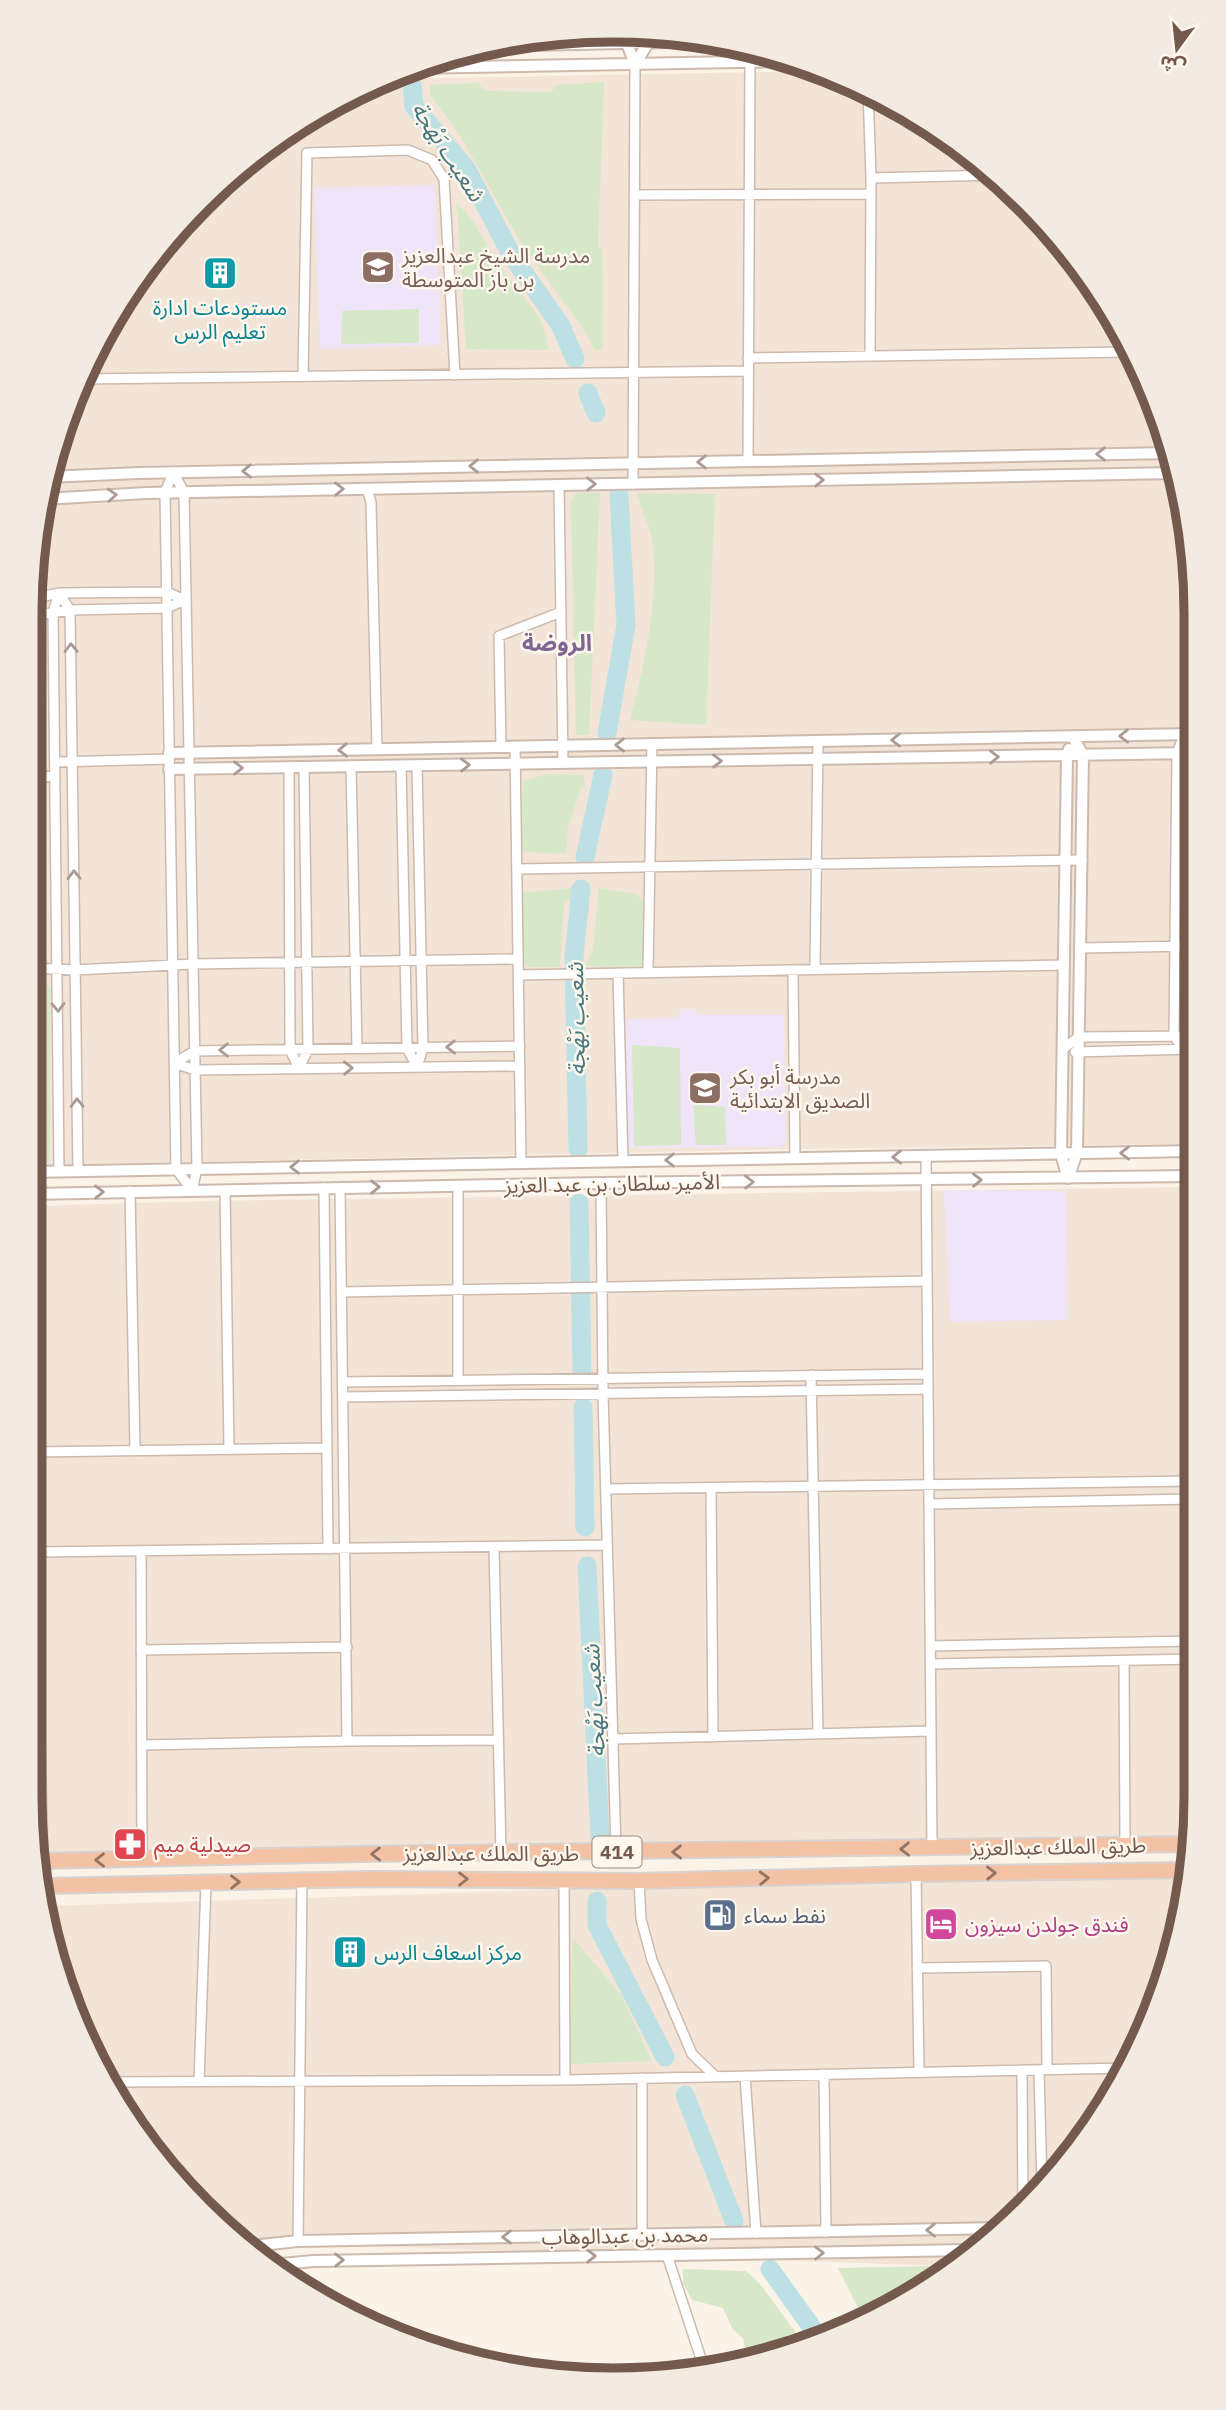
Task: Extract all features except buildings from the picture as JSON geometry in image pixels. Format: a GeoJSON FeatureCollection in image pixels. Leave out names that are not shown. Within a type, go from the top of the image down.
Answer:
{"type":"FeatureCollection","features":[{"type":"Feature","properties":{"kind":"highway","name":"طريق الملك عبدالعزيز"},"geometry":{"type":"LineString","coordinates":[[46,1861],[1182,1844]]}},
{"type":"Feature","properties":{"kind":"highway","name":"طريق الملك عبدالعزيز"},"geometry":{"type":"LineString","coordinates":[[49,1886],[302,1880],[639,1881],[1179,1870]]}},
{"type":"Feature","properties":{"kind":"street"},"geometry":{"type":"LineString","coordinates":[[628,42],[635,64],[633,484]]}},
{"type":"Feature","properties":{"kind":"street"},"geometry":{"type":"LineString","coordinates":[[635,64],[645,43]]}},
{"type":"Feature","properties":{"kind":"street"},"geometry":{"type":"LineString","coordinates":[[748,461],[750,61]]}},
{"type":"Feature","properties":{"kind":"street"},"geometry":{"type":"LineString","coordinates":[[444,67],[761,61]]}},
{"type":"Feature","properties":{"kind":"street"},"geometry":{"type":"LineString","coordinates":[[869,103],[870,356]]}},
{"type":"Feature","properties":{"kind":"street"},"geometry":{"type":"LineString","coordinates":[[303,376],[307,153],[408,149],[432,160],[444,179],[455,375]]}},
{"type":"Feature","properties":{"kind":"street"},"geometry":{"type":"LineString","coordinates":[[871,178],[980,176]]}},
{"type":"Feature","properties":{"kind":"street"},"geometry":{"type":"LineString","coordinates":[[634,195],[871,194]]}},
{"type":"Feature","properties":{"kind":"street"},"geometry":{"type":"LineString","coordinates":[[748,358],[1121,352]]}},
{"type":"Feature","properties":{"kind":"street"},"geometry":{"type":"LineString","coordinates":[[92,379],[748,370]]}},
{"type":"Feature","properties":{"kind":"street"},"geometry":{"type":"LineString","coordinates":[[59,476],[1161,453]]}},
{"type":"Feature","properties":{"kind":"street"},"geometry":{"type":"LineString","coordinates":[[173,472],[184,492],[197,1169],[192,1190]]}},
{"type":"Feature","properties":{"kind":"street"},"geometry":{"type":"LineString","coordinates":[[173,472],[165,493],[176,1169],[192,1190]]}},
{"type":"Feature","properties":{"kind":"street"},"geometry":{"type":"LineString","coordinates":[[54,499],[184,492],[1167,473]]}},
{"type":"Feature","properties":{"kind":"street"},"geometry":{"type":"LineString","coordinates":[[559,485],[563,763]]}},
{"type":"Feature","properties":{"kind":"street"},"geometry":{"type":"LineString","coordinates":[[367,489],[371,502],[377,749]]}},
{"type":"Feature","properties":{"kind":"street"},"geometry":{"type":"LineString","coordinates":[[42,595],[167,592],[185,600]]}},
{"type":"Feature","properties":{"kind":"street"},"geometry":{"type":"LineString","coordinates":[[59,593],[70,610],[78,1171]]}},
{"type":"Feature","properties":{"kind":"street"},"geometry":{"type":"LineString","coordinates":[[59,593],[53,612],[60,1171]]}},
{"type":"Feature","properties":{"kind":"street"},"geometry":{"type":"LineString","coordinates":[[42,614],[70,610],[167,608],[185,600]]}},
{"type":"Feature","properties":{"kind":"street"},"geometry":{"type":"LineString","coordinates":[[501,747],[499,636],[561,612]]}},
{"type":"Feature","properties":{"kind":"street"},"geometry":{"type":"LineString","coordinates":[[55,762],[169,760],[189,752],[1184,734]]}},
{"type":"Feature","properties":{"kind":"street"},"geometry":{"type":"LineString","coordinates":[[1068,1178],[1077,1153],[1082,860],[1083,755],[1073,737]]}},
{"type":"Feature","properties":{"kind":"street"},"geometry":{"type":"LineString","coordinates":[[1068,1178],[1061,1154],[1067,755],[1073,737]]}},
{"type":"Feature","properties":{"kind":"street"},"geometry":{"type":"LineString","coordinates":[[815,969],[818,741]]}},
{"type":"Feature","properties":{"kind":"street"},"geometry":{"type":"LineString","coordinates":[[1184,741],[1177,754],[1174,1036],[1184,1045]]}},
{"type":"Feature","properties":{"kind":"street"},"geometry":{"type":"LineString","coordinates":[[648,972],[652,744]]}},
{"type":"Feature","properties":{"kind":"street"},"geometry":{"type":"LineString","coordinates":[[515,747],[521,1163]]}},
{"type":"Feature","properties":{"kind":"street"},"geometry":{"type":"LineString","coordinates":[[169,760],[189,769],[1184,754]]}},
{"type":"Feature","properties":{"kind":"street"},"geometry":{"type":"LineString","coordinates":[[417,765],[423,1048],[417,1067]]}},
{"type":"Feature","properties":{"kind":"street"},"geometry":{"type":"LineString","coordinates":[[351,766],[357,1048]]}},
{"type":"Feature","properties":{"kind":"street"},"geometry":{"type":"LineString","coordinates":[[401,766],[407,1048],[417,1067]]}},
{"type":"Feature","properties":{"kind":"street"},"geometry":{"type":"LineString","coordinates":[[289,767],[290,1049],[299,1069]]}},
{"type":"Feature","properties":{"kind":"street"},"geometry":{"type":"LineString","coordinates":[[299,1069],[308,1049],[304,767]]}},
{"type":"Feature","properties":{"kind":"street"},"geometry":{"type":"LineString","coordinates":[[42,777],[55,776]]}},
{"type":"Feature","properties":{"kind":"street"},"geometry":{"type":"LineString","coordinates":[[517,869],[1082,860]]}},
{"type":"Feature","properties":{"kind":"street"},"geometry":{"type":"LineString","coordinates":[[1080,948],[1184,946]]}},
{"type":"Feature","properties":{"kind":"street"},"geometry":{"type":"LineString","coordinates":[[42,969],[519,959]]}},
{"type":"Feature","properties":{"kind":"street"},"geometry":{"type":"LineString","coordinates":[[519,975],[1064,965]]}},
{"type":"Feature","properties":{"kind":"street"},"geometry":{"type":"LineString","coordinates":[[793,970],[795,1158]]}},
{"type":"Feature","properties":{"kind":"street"},"geometry":{"type":"LineString","coordinates":[[618,973],[623,1161]]}},
{"type":"Feature","properties":{"kind":"street"},"geometry":{"type":"LineString","coordinates":[[1064,1048],[1079,1037],[1184,1036]]}},
{"type":"Feature","properties":{"kind":"street"},"geometry":{"type":"LineString","coordinates":[[174,1063],[195,1051],[520,1046]]}},
{"type":"Feature","properties":{"kind":"street"},"geometry":{"type":"LineString","coordinates":[[1064,1048],[1078,1053],[1184,1049]]}},
{"type":"Feature","properties":{"kind":"street"},"geometry":{"type":"LineString","coordinates":[[174,1063],[195,1070],[520,1066]]}},
{"type":"Feature","properties":{"kind":"street","name":"الأمير سلطان بن عبد العزيز"},"geometry":{"type":"LineString","coordinates":[[42,1172],[1184,1152]]}},
{"type":"Feature","properties":{"kind":"street"},"geometry":{"type":"LineString","coordinates":[[926,1156],[932,1849]]}},
{"type":"Feature","properties":{"kind":"street","name":"الأمير سلطان بن عبد العزيز"},"geometry":{"type":"LineString","coordinates":[[42,1194],[1184,1176]]}},
{"type":"Feature","properties":{"kind":"street"},"geometry":{"type":"LineString","coordinates":[[601,1183],[603,1394],[616,1852]]}},
{"type":"Feature","properties":{"kind":"street"},"geometry":{"type":"LineString","coordinates":[[458,1186],[458,1380]]}},
{"type":"Feature","properties":{"kind":"street"},"geometry":{"type":"LineString","coordinates":[[324,1188],[328,1549]]}},
{"type":"Feature","properties":{"kind":"street"},"geometry":{"type":"LineString","coordinates":[[340,1188],[347,1741]]}},
{"type":"Feature","properties":{"kind":"street"},"geometry":{"type":"LineString","coordinates":[[225,1189],[229,1449]]}},
{"type":"Feature","properties":{"kind":"street"},"geometry":{"type":"LineString","coordinates":[[130,1191],[135,1450]]}},
{"type":"Feature","properties":{"kind":"street"},"geometry":{"type":"LineString","coordinates":[[342,1292],[928,1281]]}},
{"type":"Feature","properties":{"kind":"street"},"geometry":{"type":"LineString","coordinates":[[343,1382],[928,1374]]}},
{"type":"Feature","properties":{"kind":"street"},"geometry":{"type":"LineString","coordinates":[[811,1375],[818,1734]]}},
{"type":"Feature","properties":{"kind":"street"},"geometry":{"type":"LineString","coordinates":[[343,1397],[928,1389]]}},
{"type":"Feature","properties":{"kind":"street"},"geometry":{"type":"LineString","coordinates":[[42,1452],[327,1448]]}},
{"type":"Feature","properties":{"kind":"street"},"geometry":{"type":"LineString","coordinates":[[606,1489],[1184,1481]]}},
{"type":"Feature","properties":{"kind":"street"},"geometry":{"type":"LineString","coordinates":[[711,1488],[713,1737]]}},
{"type":"Feature","properties":{"kind":"street"},"geometry":{"type":"LineString","coordinates":[[929,1504],[1184,1499]]}},
{"type":"Feature","properties":{"kind":"street"},"geometry":{"type":"LineString","coordinates":[[42,1552],[607,1545]]}},
{"type":"Feature","properties":{"kind":"street"},"geometry":{"type":"LineString","coordinates":[[495,1547],[500,1853]]}},
{"type":"Feature","properties":{"kind":"street"},"geometry":{"type":"LineString","coordinates":[[141,1551],[142,1859]]}},
{"type":"Feature","properties":{"kind":"street"},"geometry":{"type":"LineString","coordinates":[[930,1646],[1184,1641]]}},
{"type":"Feature","properties":{"kind":"street"},"geometry":{"type":"LineString","coordinates":[[141,1650],[347,1647]]}},
{"type":"Feature","properties":{"kind":"street"},"geometry":{"type":"LineString","coordinates":[[930,1664],[1184,1659]]}},
{"type":"Feature","properties":{"kind":"street"},"geometry":{"type":"LineString","coordinates":[[1124,1661],[1125,1845]]}},
{"type":"Feature","properties":{"kind":"street"},"geometry":{"type":"LineString","coordinates":[[613,1739],[931,1731]]}},
{"type":"Feature","properties":{"kind":"street"},"geometry":{"type":"LineString","coordinates":[[142,1745],[498,1740]]}},
{"type":"Feature","properties":{"kind":"street"},"geometry":{"type":"LineString","coordinates":[[916,1874],[919,2072]]}},
{"type":"Feature","properties":{"kind":"street"},"geometry":{"type":"LineString","coordinates":[[298,2241],[302,1880]]}},
{"type":"Feature","properties":{"kind":"street"},"geometry":{"type":"LineString","coordinates":[[564,1880],[565,2080]]}},
{"type":"Feature","properties":{"kind":"street"},"geometry":{"type":"LineString","coordinates":[[639,1881],[641,1919],[652,1960],[692,2054],[716,2077]]}},
{"type":"Feature","properties":{"kind":"street"},"geometry":{"type":"LineString","coordinates":[[199,2081],[206,1883]]}},
{"type":"Feature","properties":{"kind":"street"},"geometry":{"type":"LineString","coordinates":[[917,1968],[1046,1966],[1042,2173]]}},
{"type":"Feature","properties":{"kind":"street"},"geometry":{"type":"LineString","coordinates":[[118,2082],[565,2080],[1116,2067]]}},
{"type":"Feature","properties":{"kind":"street"},"geometry":{"type":"LineString","coordinates":[[1022,2070],[1023,2194]]}},
{"type":"Feature","properties":{"kind":"street"},"geometry":{"type":"LineString","coordinates":[[824,2074],[826,2232]]}},
{"type":"Feature","properties":{"kind":"street"},"geometry":{"type":"LineString","coordinates":[[746,2076],[756,2233]]}},
{"type":"Feature","properties":{"kind":"street"},"geometry":{"type":"LineString","coordinates":[[642,2078],[642,2235]]}},
{"type":"Feature","properties":{"kind":"street","name":"محمد بن عبدالوهاب"},"geometry":{"type":"LineString","coordinates":[[259,2245],[298,2241],[982,2232]]}},
{"type":"Feature","properties":{"kind":"street","name":"محمد بن عبدالوهاب"},"geometry":{"type":"LineString","coordinates":[[284,2264],[961,2250]]}},
{"type":"Feature","properties":{"kind":"street"},"geometry":{"type":"LineString","coordinates":[[667,2255],[702,2361]]}},
{"type":"Feature","properties":{"kind":"shaded area"},"geometry":{"type":"Polygon","coordinates":[[[795,71],[832,85],[898,118],[961,160],[1017,209],[1066,265],[1108,328],[1141,394],[1165,465],[1179,538],[1184,613],[1184,1144],[89,1164],[42,1172],[43,576],[53,502],[72,429],[85,394],[118,327],[160,265],[209,209],[265,160],[296,138],[360,101],[411,79],[795,71]]]}},
{"type":"Feature","properties":{"kind":"shaded area","name":"مدرسة الشيخ عبدالعزيز بن باز المتوسطة"},"geometry":{"type":"Polygon","coordinates":[[[435,185],[441,345],[320,349],[314,188],[435,185]]]}},
{"type":"Feature","properties":{"kind":"shaded area","name":"مدرسة أبو بكر الصديق الابتدائية"},"geometry":{"type":"Polygon","coordinates":[[[679,1009],[696,1009],[698,1015],[784,1015],[786,1140],[781,1147],[626,1148],[623,1019],[678,1018],[679,1009]]]}},
{"type":"Feature","properties":{"kind":"shaded area"},"geometry":{"type":"Polygon","coordinates":[[[1184,1187],[1183,1838],[45,1856],[42,1797],[42,1206],[1184,1187]]]}},
{"type":"Feature","properties":{"kind":"shaded area"},"geometry":{"type":"Polygon","coordinates":[[[944,1190],[1066,1191],[1068,1320],[950,1322],[944,1190]]]}},
{"type":"Feature","properties":{"kind":"shaded area"},"geometry":{"type":"Polygon","coordinates":[[[1178,1876],[1165,1945],[1154,1981],[1141,2016],[1108,2082],[1066,2145],[1017,2201],[939,2266],[256,2242],[209,2201],[184,2173],[160,2145],[118,2082],[72,1981],[53,1906],[919,1878],[1178,1876]]]}},
{"type":"Feature","properties":{"kind":"green space"},"geometry":{"type":"Polygon","coordinates":[[[604,82],[598,247],[602,247],[603,348],[595,351],[584,330],[521,243],[461,137],[430,95],[430,85],[478,83],[485,91],[551,92],[557,85],[604,82]]]}},
{"type":"Feature","properties":{"kind":"green space"},"geometry":{"type":"Polygon","coordinates":[[[457,204],[464,210],[502,269],[537,314],[545,332],[548,350],[466,349],[457,204]]]}},
{"type":"Feature","properties":{"kind":"green space"},"geometry":{"type":"Polygon","coordinates":[[[419,309],[419,343],[341,344],[342,311],[419,309]]]}},
{"type":"Feature","properties":{"kind":"green space"},"geometry":{"type":"Polygon","coordinates":[[[600,493],[589,735],[576,735],[571,502],[574,495],[600,493]]]}},
{"type":"Feature","properties":{"kind":"green space"},"geometry":{"type":"Polygon","coordinates":[[[637,493],[715,494],[706,725],[630,720],[645,656],[654,587],[652,539],[637,493]]]}},
{"type":"Feature","properties":{"kind":"green space"},"geometry":{"type":"Polygon","coordinates":[[[547,774],[584,775],[585,787],[581,788],[568,827],[566,854],[522,850],[521,832],[518,830],[524,781],[547,774]]]}},
{"type":"Feature","properties":{"kind":"green space"},"geometry":{"type":"Polygon","coordinates":[[[571,888],[571,897],[564,902],[560,967],[529,967],[522,962],[520,893],[571,888]]]}},
{"type":"Feature","properties":{"kind":"green space"},"geometry":{"type":"Polygon","coordinates":[[[599,888],[636,894],[643,901],[641,967],[585,966],[593,951],[599,888]]]}},
{"type":"Feature","properties":{"kind":"green space"},"geometry":{"type":"Polygon","coordinates":[[[42,980],[46,980],[50,989],[50,1158],[47,1163],[42,1164],[42,980]]]}},
{"type":"Feature","properties":{"kind":"green space"},"geometry":{"type":"Polygon","coordinates":[[[632,1045],[680,1048],[681,1145],[634,1146],[632,1045]]]}},
{"type":"Feature","properties":{"kind":"green space"},"geometry":{"type":"Polygon","coordinates":[[[693,1105],[725,1107],[726,1145],[696,1145],[693,1105]]]}},
{"type":"Feature","properties":{"kind":"green space"},"geometry":{"type":"Polygon","coordinates":[[[573,1938],[621,1995],[652,2061],[570,2064],[573,1938]]]}},
{"type":"Feature","properties":{"kind":"green space"},"geometry":{"type":"Polygon","coordinates":[[[935,2266],[938,2266],[860,2312],[838,2268],[935,2266]]]}},
{"type":"Feature","properties":{"kind":"green space"},"geometry":{"type":"Polygon","coordinates":[[[683,2269],[746,2271],[760,2284],[799,2337],[746,2352],[743,2338],[733,2330],[723,2308],[692,2300],[683,2283],[683,2269]]]}},
{"type":"Feature","properties":{"kind":"waterway","name":"شعيب بَهْجة"},"geometry":{"type":"LineString","coordinates":[[412,86],[414,106],[467,170],[512,256],[561,326],[575,359]]}},
{"type":"Feature","properties":{"kind":"waterway","name":"شعيب بَهْجة"},"geometry":{"type":"LineString","coordinates":[[588,393],[596,413]]}},
{"type":"Feature","properties":{"kind":"waterway","name":"شعيب بَهْجة"},"geometry":{"type":"LineString","coordinates":[[607,733],[626,625],[619,495]]}},
{"type":"Feature","properties":{"kind":"waterway","name":"شعيب بَهْجة"},"geometry":{"type":"LineString","coordinates":[[585,857],[603,775]]}},
{"type":"Feature","properties":{"kind":"waterway","name":"شعيب بَهْجة"},"geometry":{"type":"LineString","coordinates":[[578,1149],[574,957],[581,889]]}},
{"type":"Feature","properties":{"kind":"waterway","name":"شعيب بَهْجة"},"geometry":{"type":"LineString","coordinates":[[579,1203],[582,1370]]}},
{"type":"Feature","properties":{"kind":"waterway","name":"شعيب بَهْجة"},"geometry":{"type":"LineString","coordinates":[[583,1407],[585,1527]]}},
{"type":"Feature","properties":{"kind":"waterway","name":"شعيب بَهْجة"},"geometry":{"type":"LineString","coordinates":[[587,1566],[600,1837]]}},
{"type":"Feature","properties":{"kind":"waterway","name":"شعيب بَهْجة"},"geometry":{"type":"LineString","coordinates":[[597,1901],[597,1925],[665,2057]]}},
{"type":"Feature","properties":{"kind":"waterway","name":"شعيب بَهْجة"},"geometry":{"type":"LineString","coordinates":[[685,2095],[734,2221]]}},
{"type":"Feature","properties":{"kind":"waterway","name":"شعيب بَهْجة"},"geometry":{"type":"LineString","coordinates":[[770,2269],[815,2331]]}},
{"type":"Feature","properties":{"kind":"place","name":"مدرسة الشيخ عبدالعزيز بن باز المتوسطة"},"geometry":{"type":"Point","coordinates":[378,267]}},
{"type":"Feature","properties":{"kind":"place","name":"مستودعات ادارة تعليم الرس"},"geometry":{"type":"Point","coordinates":[220,273]}},
{"type":"Feature","properties":{"kind":"place","name":"مدرسة أبو بكر الصديق الابتدائية"},"geometry":{"type":"Point","coordinates":[705,1088]}},
{"type":"Feature","properties":{"kind":"place","name":"صيدلية ميم"},"geometry":{"type":"Point","coordinates":[130,1844]}},
{"type":"Feature","properties":{"kind":"place","name":"نفط سماء"},"geometry":{"type":"Point","coordinates":[720,1915]}},
{"type":"Feature","properties":{"kind":"place","name":"فندق جولدن سيزون"},"geometry":{"type":"Point","coordinates":[941,1924]}},
{"type":"Feature","properties":{"kind":"place","name":"مركز اسعاف الرس"},"geometry":{"type":"Point","coordinates":[350,1952]}},
{"type":"Feature","properties":{"kind":"district","name":"الروضة"},"geometry":{"type":"Point","coordinates":[557,642]}}]}
